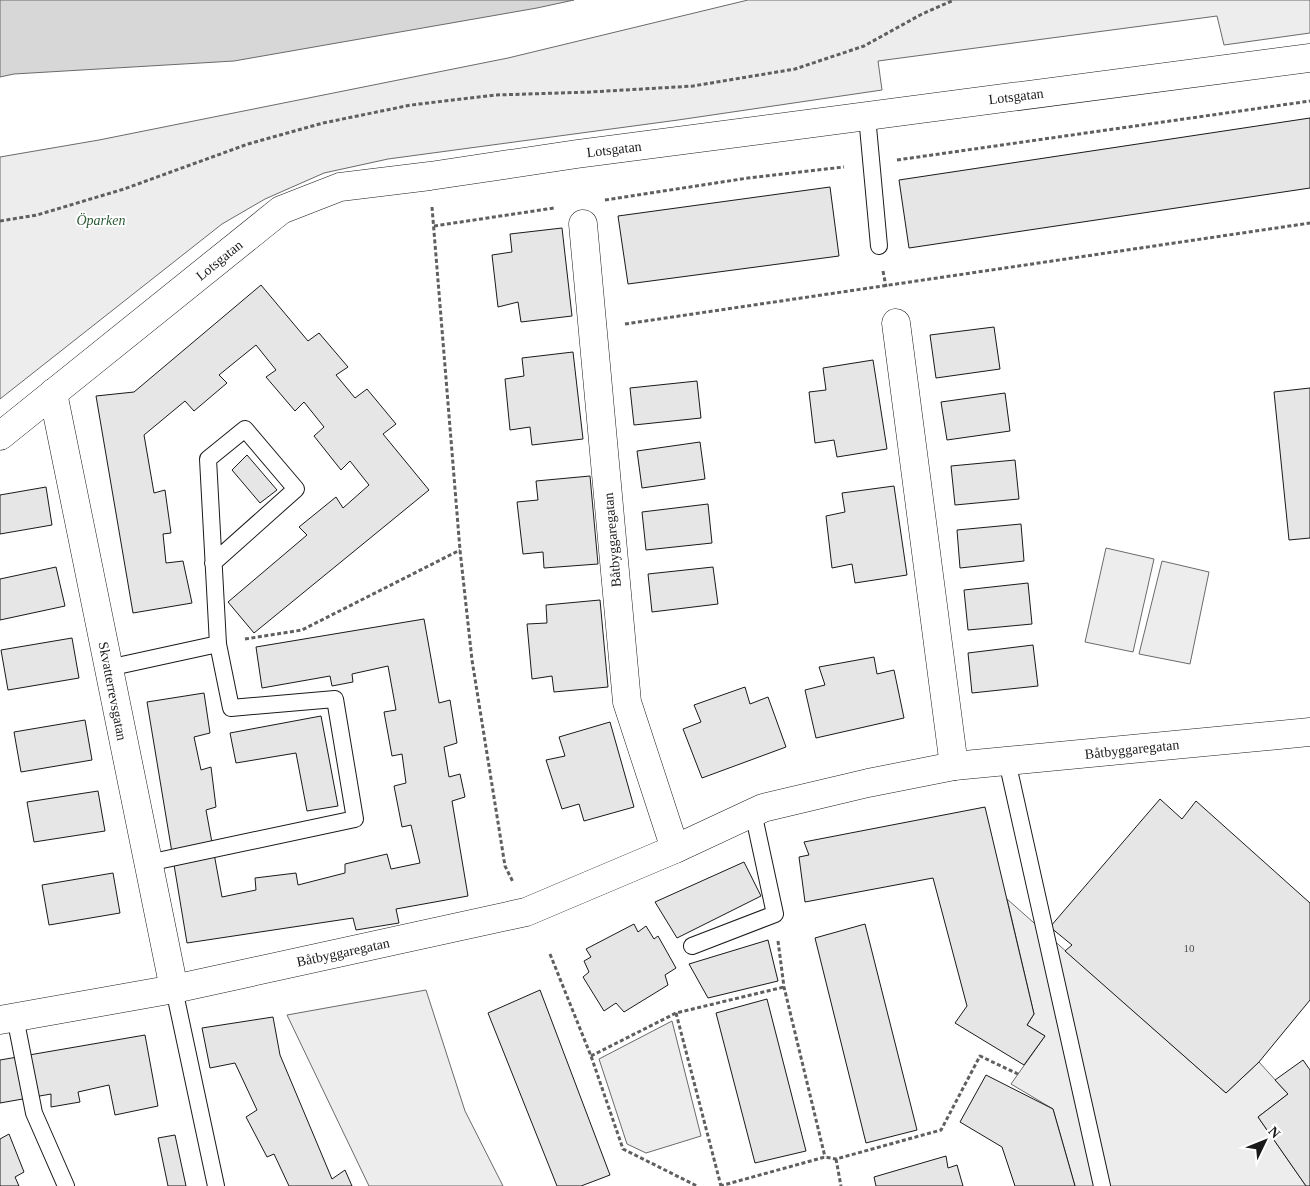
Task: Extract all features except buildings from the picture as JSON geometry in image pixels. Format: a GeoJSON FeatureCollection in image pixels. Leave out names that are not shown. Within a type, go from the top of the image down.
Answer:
{"type":"FeatureCollection","features":[{"type":"Feature","properties":{"kind":"street","name":"Lotsgatan"},"geometry":{"type":"LineString","coordinates":[[0,436],[282,210],[340,187],[430,176],[576,154],[1310,58]]}},
{"type":"Feature","properties":{"kind":"street","name":"Båtbyggaregatan"},"geometry":{"type":"LineString","coordinates":[[583,224],[627,702],[675,849]]}},
{"type":"Feature","properties":{"kind":"street"},"geometry":{"type":"LineString","coordinates":[[896,323],[954,766]]}},
{"type":"Feature","properties":{"kind":"street","name":"Skvatterrevsgatan"},"geometry":{"type":"LineString","coordinates":[[53,393],[174,988]]}},
{"type":"Feature","properties":{"kind":"street","name":"Båtbyggaregatan"},"geometry":{"type":"LineString","coordinates":[[7,1019],[174,988],[526,912],[675,849],[763,808],[868,783],[954,766],[1310,732]]}},
{"type":"Feature","properties":{"kind":"lane"},"geometry":{"type":"LineString","coordinates":[[867,116],[878,246]]}},
{"type":"Feature","properties":{"kind":"lane"},"geometry":{"type":"LineString","coordinates":[[148,864],[355,819],[335,699],[231,708],[218,644],[213,563],[208,459],[245,429],[296,489],[213,563]]}},
{"type":"Feature","properties":{"kind":"lane"},"geometry":{"type":"LineString","coordinates":[[108,668],[218,644]]}},
{"type":"Feature","properties":{"kind":"lane"},"geometry":{"type":"LineString","coordinates":[[1008,761],[1102,1186]]}},
{"type":"Feature","properties":{"kind":"lane"},"geometry":{"type":"LineString","coordinates":[[692,946],[775,914],[753,812]]}},
{"type":"Feature","properties":{"kind":"lane"},"geometry":{"type":"LineString","coordinates":[[174,988],[216,1186]]}},
{"type":"Feature","properties":{"kind":"lane"},"geometry":{"type":"LineString","coordinates":[[7,1019],[34,1113],[66,1186]]}},
{"type":"Feature","properties":{"kind":"path"},"geometry":{"type":"LineString","coordinates":[[0,220],[37,215],[115,192],[248,144],[322,123],[411,104],[496,95],[693,86],[795,69],[864,46],[922,14],[954,0]]}},
{"type":"Feature","properties":{"kind":"path"},"geometry":{"type":"LineString","coordinates":[[430,176],[460,550],[472,660],[505,866],[526,912]]}},
{"type":"Feature","properties":{"kind":"path"},"geometry":{"type":"LineString","coordinates":[[593,329],[1310,223]]}},
{"type":"Feature","properties":{"kind":"path"},"geometry":{"type":"LineString","coordinates":[[878,246],[896,323]]}},
{"type":"Feature","properties":{"kind":"path"},"geometry":{"type":"LineString","coordinates":[[218,644],[302,630],[460,550]]}},
{"type":"Feature","properties":{"kind":"path"},"geometry":{"type":"LineString","coordinates":[[775,914],[784,987],[825,1157]]}},
{"type":"Feature","properties":{"kind":"path"},"geometry":{"type":"LineString","coordinates":[[550,954],[591,1056],[623,1149],[697,1186]]}},
{"type":"Feature","properties":{"kind":"path"},"geometry":{"type":"LineString","coordinates":[[591,1056],[676,1013],[784,987]]}},
{"type":"Feature","properties":{"kind":"path"},"geometry":{"type":"LineString","coordinates":[[676,1013],[720,1186],[825,1157],[836,1159],[941,1130],[980,1056],[1018,1074]]}},
{"type":"Feature","properties":{"kind":"path"},"geometry":{"type":"LineString","coordinates":[[836,1159],[841,1186]]}},
{"type":"Feature","properties":{"kind":"shaded area"},"geometry":{"type":"Polygon","coordinates":[[[0,0],[574,0],[234,61],[14,74],[0,77],[0,0]]]}},
{"type":"Feature","properties":{"kind":"shaded area","name":"Öparken"},"geometry":{"type":"Polygon","coordinates":[[[748,0],[1310,0],[1310,33],[1224,45],[1217,16],[878,61],[882,90],[388,159],[324,173],[265,199],[222,224],[0,399],[0,157],[99,140],[508,58],[748,0]]]}},
{"type":"Feature","properties":{"kind":"shaded area"},"geometry":{"type":"Polygon","coordinates":[[[1106,548],[1154,559],[1133,652],[1085,642],[1106,548]]]}},
{"type":"Feature","properties":{"kind":"shaded area"},"geometry":{"type":"Polygon","coordinates":[[[1162,561],[1209,572],[1190,664],[1139,654],[1162,561]]]}},
{"type":"Feature","properties":{"kind":"shaded area"},"geometry":{"type":"Polygon","coordinates":[[[1007,899],[1226,1093],[1259,1062],[1288,1094],[1258,1117],[1306,1186],[1075,1186],[1053,1109],[1011,1084],[1045,1036],[1027,1025],[1034,1014],[1007,899]]]}},
{"type":"Feature","properties":{"kind":"shaded area"},"geometry":{"type":"Polygon","coordinates":[[[426,990],[465,1111],[503,1186],[369,1186],[287,1015],[426,990]]]}},
{"type":"Feature","properties":{"kind":"shaded area"},"geometry":{"type":"Polygon","coordinates":[[[672,1021],[701,1136],[646,1153],[627,1144],[599,1059],[672,1021]]]}}]}
